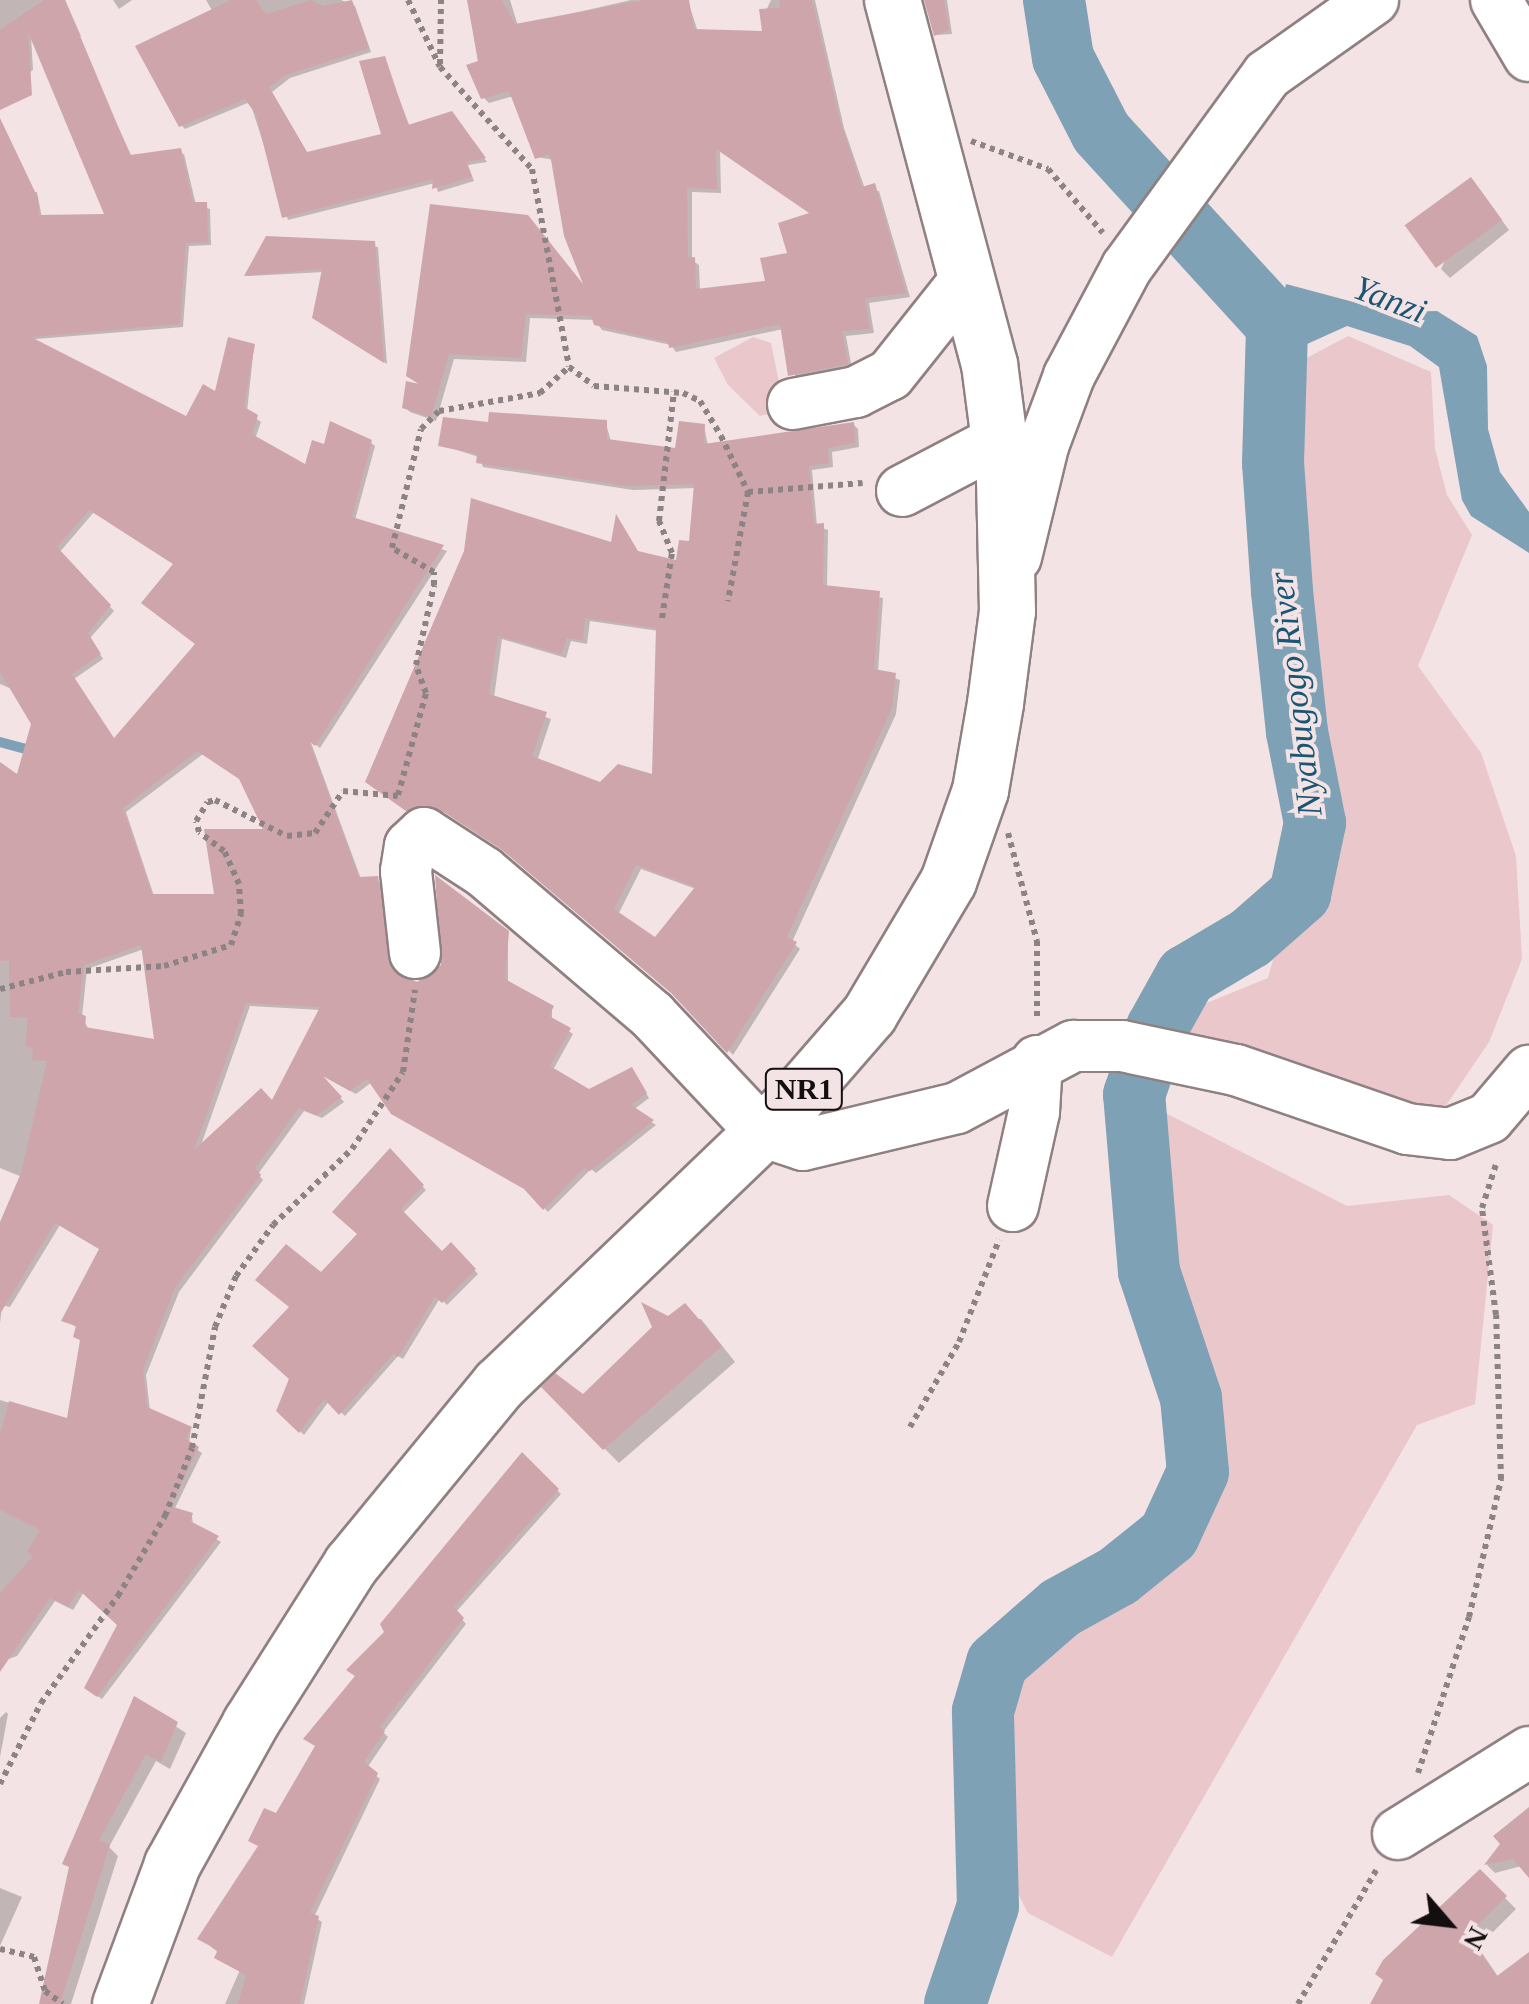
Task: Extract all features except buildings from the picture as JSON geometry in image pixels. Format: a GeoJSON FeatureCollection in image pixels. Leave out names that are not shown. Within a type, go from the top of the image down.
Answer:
{"type":"FeatureCollection","features":[{"type":"Feature","properties":{"kind":"highway","name":"NR1"},"geometry":{"type":"LineString","coordinates":[[120,2004],[172,1864],[250,1723],[351,1564],[500,1384],[657,1238],[868,1014],[911,951],[948,881],[980,790],[1007,612],[999,440],[968,277],[932,134],[892,0]]}},
{"type":"Feature","properties":{"kind":"street"},"geometry":{"type":"LineString","coordinates":[[1007,612],[1043,446],[1069,376],[1127,267],[1268,75],[1373,0]]}},
{"type":"Feature","properties":{"kind":"street"},"geometry":{"type":"LineString","coordinates":[[1496,0],[1529,56]]}},
{"type":"Feature","properties":{"kind":"street"},"geometry":{"type":"LineString","coordinates":[[793,404],[856,392],[890,374],[968,277]]}},
{"type":"Feature","properties":{"kind":"street"},"geometry":{"type":"LineString","coordinates":[[902,491],[999,440]]}},
{"type":"Feature","properties":{"kind":"street"},"geometry":{"type":"LineString","coordinates":[[407,816],[406,871],[415,953]]}},
{"type":"Feature","properties":{"kind":"street"},"geometry":{"type":"LineString","coordinates":[[407,816],[543,920],[652,1015],[761,1130],[803,1145],[865,1135],[957,1108],[1038,1061],[1073,1046],[1122,1046],[1236,1070],[1407,1129],[1450,1134],[1489,1118],[1529,1071]]}},
{"type":"Feature","properties":{"kind":"street"},"geometry":{"type":"LineString","coordinates":[[1012,1206],[1034,1112],[1038,1061]]}},
{"type":"Feature","properties":{"kind":"street"},"geometry":{"type":"LineString","coordinates":[[1398,1834],[1529,1752]]}},
{"type":"Feature","properties":{"kind":"path"},"geometry":{"type":"LineString","coordinates":[[408,0],[440,67],[532,169],[569,366],[594,386],[674,392],[700,401],[748,492],[728,601]]}},
{"type":"Feature","properties":{"kind":"path"},"geometry":{"type":"LineString","coordinates":[[440,67],[441,0]]}},
{"type":"Feature","properties":{"kind":"path"},"geometry":{"type":"LineString","coordinates":[[932,134],[996,145],[1048,168],[1088,209],[1127,267]]}},
{"type":"Feature","properties":{"kind":"path"},"geometry":{"type":"LineString","coordinates":[[0,989],[66,972],[164,966],[231,945],[242,914],[239,884],[224,851],[200,832],[196,821],[208,802],[215,800],[287,836],[315,833],[343,790],[407,816],[426,694],[416,665],[434,572],[392,548],[421,429],[439,411],[540,393],[569,366]]}},
{"type":"Feature","properties":{"kind":"path"},"geometry":{"type":"LineString","coordinates":[[662,618],[672,553],[660,520],[674,392]]}},
{"type":"Feature","properties":{"kind":"path"},"geometry":{"type":"LineString","coordinates":[[748,492],[880,482],[902,491]]}},
{"type":"Feature","properties":{"kind":"path"},"geometry":{"type":"LineString","coordinates":[[980,790],[1016,845],[1038,941],[1038,1061]]}},
{"type":"Feature","properties":{"kind":"path"},"geometry":{"type":"LineString","coordinates":[[0,1784],[50,1689],[118,1596],[165,1516],[192,1448],[215,1327],[236,1276],[273,1225],[352,1149],[403,1072],[414,1018],[415,953]]}},
{"type":"Feature","properties":{"kind":"path"},"geometry":{"type":"LineString","coordinates":[[1298,2004],[1398,1834],[1469,1617],[1501,1479],[1496,1315],[1482,1208],[1498,1154]]}},
{"type":"Feature","properties":{"kind":"path"},"geometry":{"type":"LineString","coordinates":[[910,1427],[959,1342],[1012,1206]]}},
{"type":"Feature","properties":{"kind":"path"},"geometry":{"type":"LineString","coordinates":[[0,1950],[34,1957],[45,1991],[63,2004]]}},
{"type":"Feature","properties":{"kind":"shaded area"},"geometry":{"type":"Polygon","coordinates":[[[1348,336],[1431,372],[1435,449],[1447,495],[1472,535],[1418,666],[1481,753],[1516,856],[1522,959],[1489,1042],[1445,1107],[1390,1109],[1167,1042],[1192,1009],[1268,978],[1280,934],[1311,905],[1324,817],[1306,735],[1283,431],[1288,368],[1348,336]]]}},
{"type":"Feature","properties":{"kind":"shaded area"},"geometry":{"type":"Polygon","coordinates":[[[753,337],[771,343],[782,397],[777,412],[760,416],[728,385],[714,358],[753,337]]]}},
{"type":"Feature","properties":{"kind":"shaded area"},"geometry":{"type":"Polygon","coordinates":[[[1148,1104],[1347,1206],[1449,1195],[1493,1225],[1475,1404],[1417,1425],[1112,1957],[1028,1913],[1005,1868],[993,1718],[1005,1668],[1061,1622],[1131,1585],[1181,1544],[1213,1473],[1213,1392],[1157,1261],[1148,1104]]]}},
{"type":"Feature","properties":{"kind":"water"},"geometry":{"type":"Polygon","coordinates":[[[1286,284],[1391,312],[1437,311],[1477,336],[1487,366],[1488,429],[1500,472],[1529,512],[1529,553],[1471,516],[1462,500],[1439,367],[1410,346],[1347,326],[1296,349],[1277,325],[1286,284]]]}},
{"type":"Feature","properties":{"kind":"waterway","name":"Nyabugogo River"},"geometry":{"type":"LineString","coordinates":[[955,2004],[988,1906],[983,1711],[997,1663],[1060,1608],[1118,1576],[1169,1535],[1198,1472],[1191,1398],[1149,1272],[1134,1095],[1157,1028],[1186,976],[1250,938],[1300,894],[1315,823],[1297,732],[1282,591],[1273,463],[1277,325],[1101,132],[1063,58],[1054,0]]}},
{"type":"Feature","properties":{"kind":"waterway"},"geometry":{"type":"LineString","coordinates":[[0,742],[33,751]]}},
{"type":"Feature","properties":{"kind":"water label","name":"Yanzi"},"geometry":{"type":"Point","coordinates":[1390,300]}}]}
